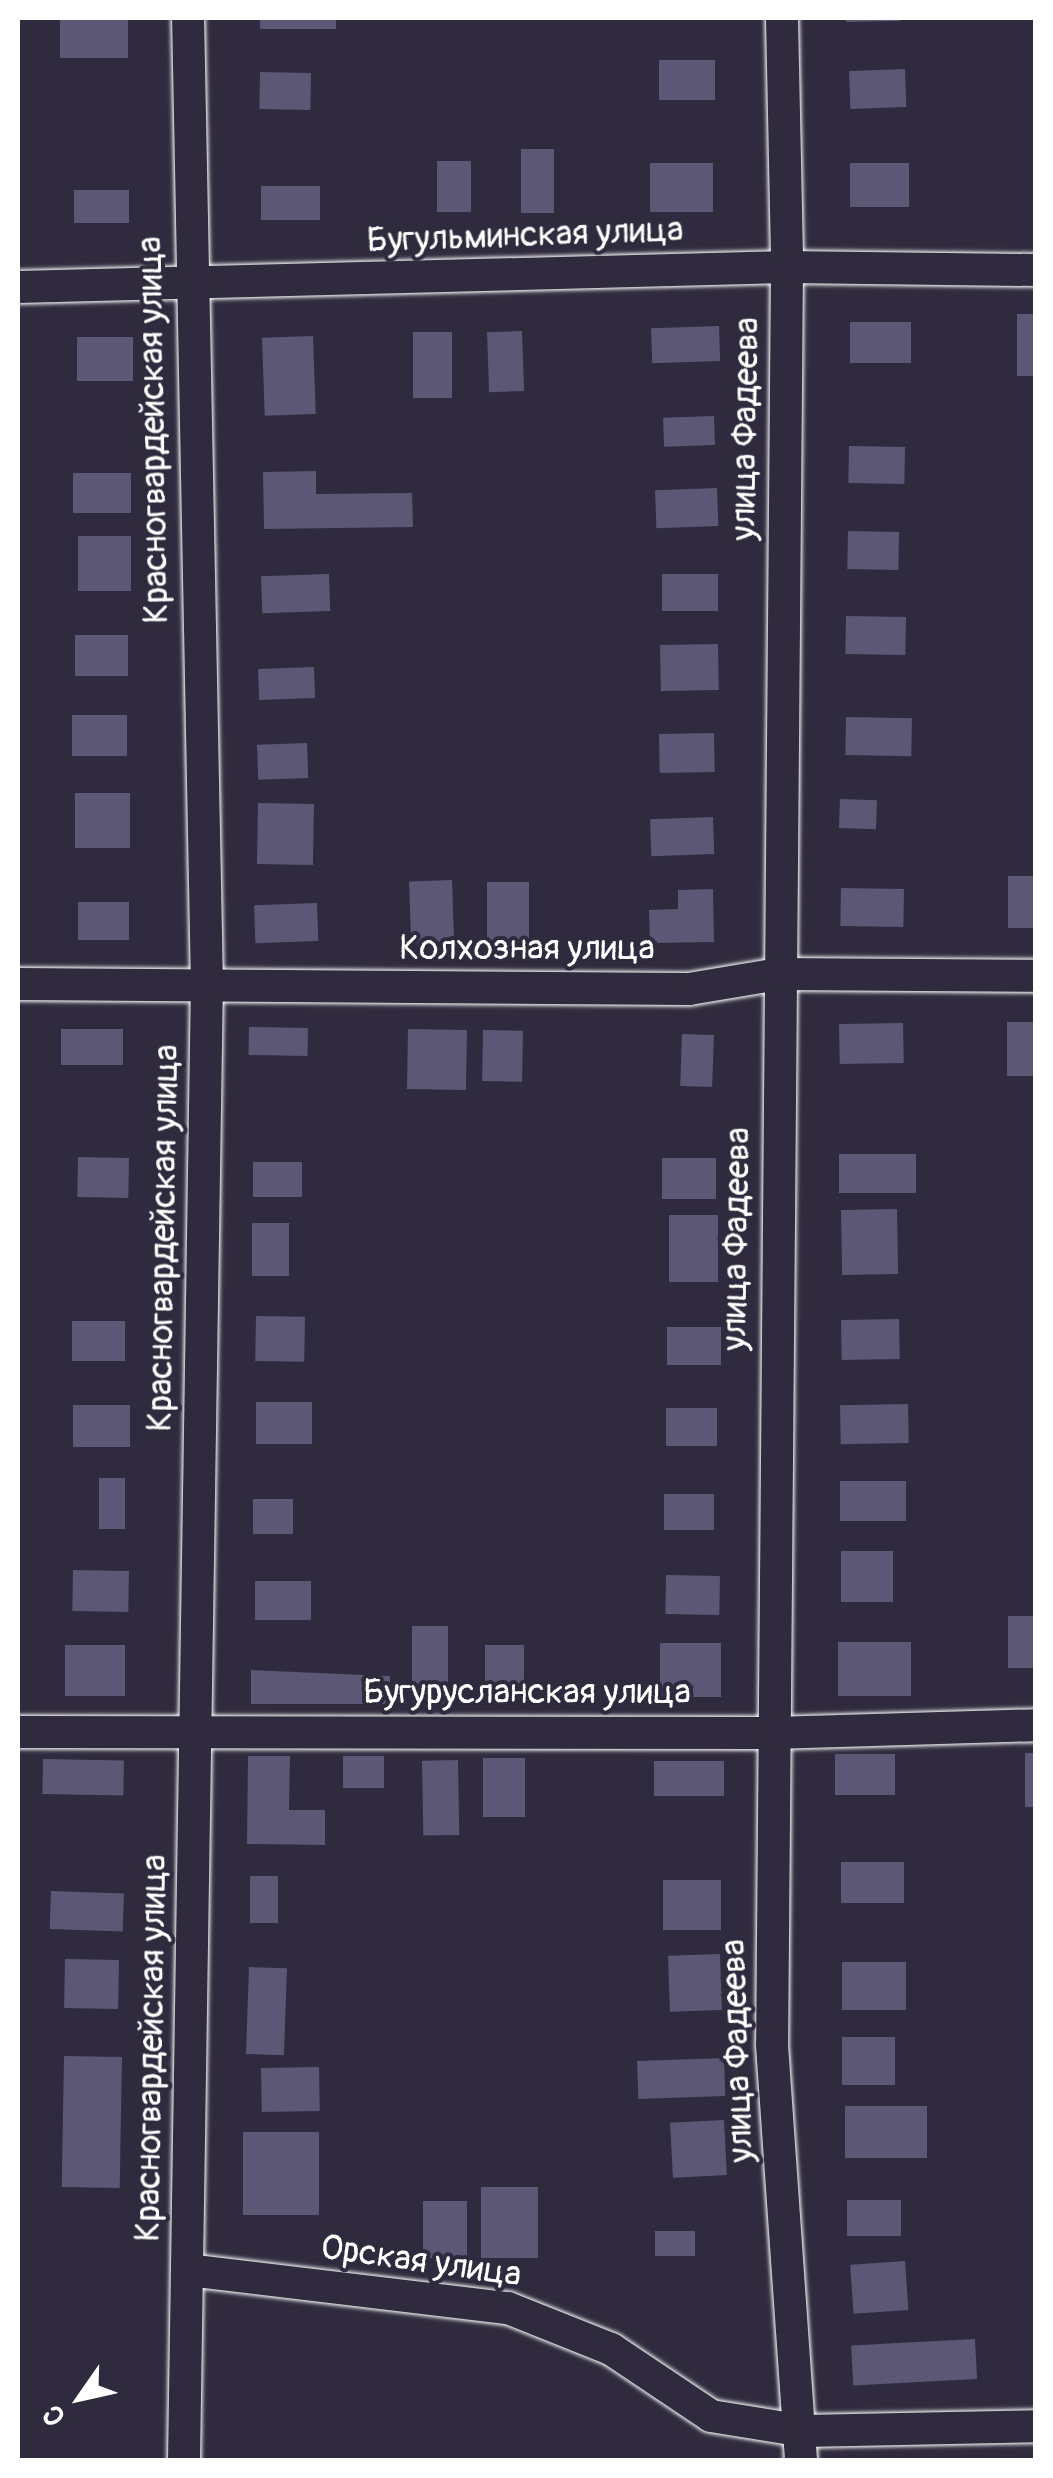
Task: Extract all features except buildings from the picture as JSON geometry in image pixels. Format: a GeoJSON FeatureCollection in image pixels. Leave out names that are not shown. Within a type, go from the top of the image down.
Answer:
{"type":"FeatureCollection","features":[{"type":"Feature","properties":{"kind":"street","name":"Красногвардейская улица"},"geometry":{"type":"LineString","coordinates":[[184,2460],[207,986],[189,286],[188,18]]}},
{"type":"Feature","properties":{"kind":"street","name":"улица Фадеева"},"geometry":{"type":"LineString","coordinates":[[782,18],[787,267],[772,2045],[803,2446]]}},
{"type":"Feature","properties":{"kind":"street","name":"Бугульминская улица"},"geometry":{"type":"LineString","coordinates":[[18,287],[189,286],[787,267],[1036,270]]}},
{"type":"Feature","properties":{"kind":"street","name":"Колхозная улица"},"geometry":{"type":"LineString","coordinates":[[18,984],[688,989],[779,974],[1036,976]]}},
{"type":"Feature","properties":{"kind":"street","name":"Бугурусланская улица"},"geometry":{"type":"LineString","coordinates":[[18,1732],[773,1732],[1036,1725]]}},
{"type":"Feature","properties":{"kind":"street","name":"Орская улица"},"geometry":{"type":"LineString","coordinates":[[188,2270],[508,2308],[611,2349],[711,2416],[803,2446],[1036,2426]]}}]}
